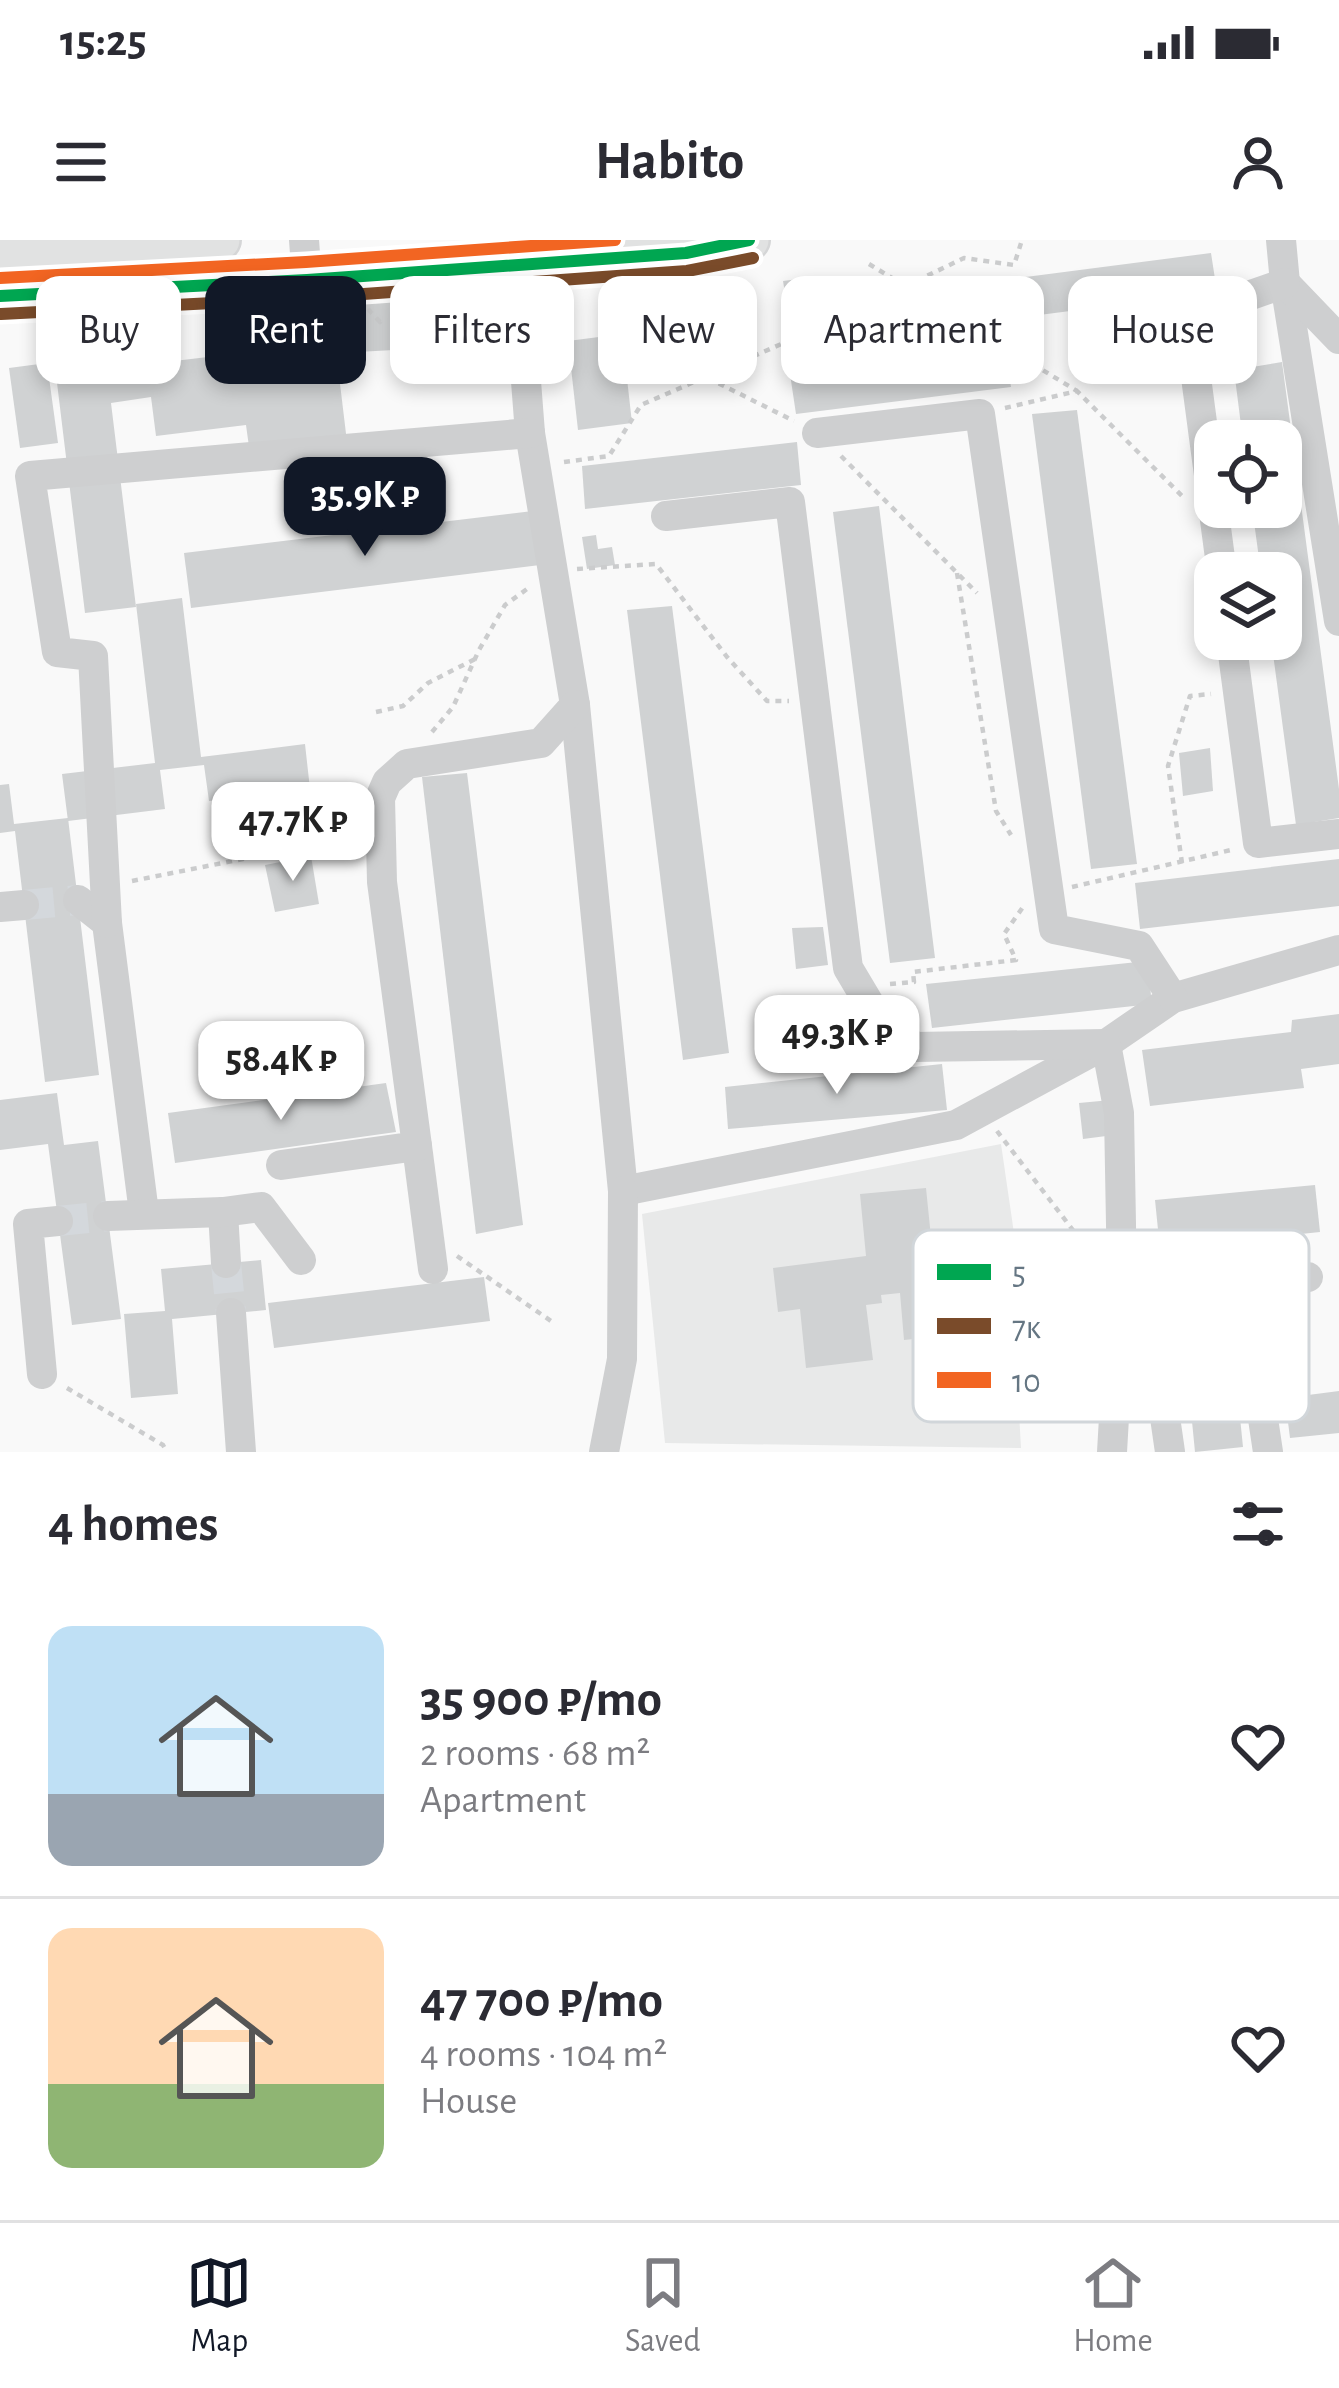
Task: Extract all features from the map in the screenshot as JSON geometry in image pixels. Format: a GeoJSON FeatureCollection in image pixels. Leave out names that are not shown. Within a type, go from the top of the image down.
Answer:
{"type":"FeatureCollection","features":[{"type":"Feature","properties":{"kind":"main road"},"geometry":{"type":"LineString","coordinates":[[0,255],[220,240]]}},
{"type":"Feature","properties":{"kind":"main road"},"geometry":{"type":"LineString","coordinates":[[363,276],[686,253],[749,240]]}},
{"type":"Feature","properties":{"kind":"main road"},"geometry":{"type":"LineString","coordinates":[[0,296],[205,285]]}},
{"type":"Feature","properties":{"kind":"street"},"geometry":{"type":"LineString","coordinates":[[304,240],[307,276]]}},
{"type":"Feature","properties":{"kind":"street"},"geometry":{"type":"LineString","coordinates":[[1281,240],[1339,621]]}},
{"type":"Feature","properties":{"kind":"street"},"geometry":{"type":"LineString","coordinates":[[518,265],[543,578],[575,705],[623,1191],[622,1360],[604,1452]]}},
{"type":"Feature","properties":{"kind":"street"},"geometry":{"type":"LineString","coordinates":[[1286,283],[1339,339]]}},
{"type":"Feature","properties":{"kind":"street"},"geometry":{"type":"LineString","coordinates":[[1219,552],[1188,317],[1286,283]]}},
{"type":"Feature","properties":{"kind":"street"},"geometry":{"type":"LineString","coordinates":[[817,433],[980,414],[1054,929],[1139,946],[1173,998]]}},
{"type":"Feature","properties":{"kind":"street"},"geometry":{"type":"LineString","coordinates":[[144,1213],[107,922],[91,893],[93,656],[57,652],[30,476],[530,433]]}},
{"type":"Feature","properties":{"kind":"street"},"geometry":{"type":"LineString","coordinates":[[666,516],[790,502],[848,968],[873,1010],[914,1047],[1106,1044]]}},
{"type":"Feature","properties":{"kind":"street"},"geometry":{"type":"LineString","coordinates":[[1234,660],[1258,843],[1339,834]]}},
{"type":"Feature","properties":{"kind":"street"},"geometry":{"type":"LineString","coordinates":[[434,1269],[382,882],[380,798],[387,782],[407,764],[541,743],[575,705]]}},
{"type":"Feature","properties":{"kind":"street"},"geometry":{"type":"LineString","coordinates":[[623,1191],[956,1125],[1106,1044],[1173,998],[1339,950]]}},
{"type":"Feature","properties":{"kind":"street"},"geometry":{"type":"LineString","coordinates":[[1106,1044],[1120,1113],[1121,1230]]}},
{"type":"Feature","properties":{"kind":"street"},"geometry":{"type":"LineString","coordinates":[[281,1165],[417,1146]]}},
{"type":"Feature","properties":{"kind":"street"},"geometry":{"type":"LineString","coordinates":[[108,1216],[261,1207],[301,1260]]}},
{"type":"Feature","properties":{"kind":"street"},"geometry":{"type":"LineString","coordinates":[[223,1212],[226,1263]]}},
{"type":"Feature","properties":{"kind":"street"},"geometry":{"type":"LineString","coordinates":[[42,1374],[28,1223],[58,1221]]}},
{"type":"Feature","properties":{"kind":"street"},"geometry":{"type":"LineString","coordinates":[[231,1313],[241,1452]]}},
{"type":"Feature","properties":{"kind":"street"},"geometry":{"type":"LineString","coordinates":[[1112,1452],[1114,1422]]}},
{"type":"Feature","properties":{"kind":"street"},"geometry":{"type":"LineString","coordinates":[[1166,1422],[1170,1452]]}},
{"type":"Feature","properties":{"kind":"street"},"geometry":{"type":"LineString","coordinates":[[1263,1422],[1268,1452]]}},
{"type":"Feature","properties":{"kind":"path"},"geometry":{"type":"LineString","coordinates":[[925,276],[964,258],[1014,265],[1022,240]]}},
{"type":"Feature","properties":{"kind":"path"},"geometry":{"type":"LineString","coordinates":[[869,264],[888,276]]}},
{"type":"Feature","properties":{"kind":"path"},"geometry":{"type":"LineString","coordinates":[[1044,371],[1077,391],[1216,530]]}},
{"type":"Feature","properties":{"kind":"path"},"geometry":{"type":"LineString","coordinates":[[564,462],[609,456],[641,405],[693,384]]}},
{"type":"Feature","properties":{"kind":"path"},"geometry":{"type":"LineString","coordinates":[[720,384],[817,433],[1010,626]]}},
{"type":"Feature","properties":{"kind":"path"},"geometry":{"type":"LineString","coordinates":[[980,414],[1077,391]]}},
{"type":"Feature","properties":{"kind":"path"},"geometry":{"type":"LineString","coordinates":[[407,764],[452,707],[505,605],[543,578],[656,564],[767,701],[814,701]]}},
{"type":"Feature","properties":{"kind":"path"},"geometry":{"type":"LineString","coordinates":[[957,573],[996,811],[1018,846]]}},
{"type":"Feature","properties":{"kind":"path"},"geometry":{"type":"LineString","coordinates":[[376,712],[403,706],[428,683],[475,658]]}},
{"type":"Feature","properties":{"kind":"path"},"geometry":{"type":"LineString","coordinates":[[1182,863],[1168,766],[1179,724],[1190,696],[1238,691]]}},
{"type":"Feature","properties":{"kind":"path"},"geometry":{"type":"LineString","coordinates":[[859,987],[914,982],[913,972],[1016,960],[1004,934],[1031,894],[1258,843]]}},
{"type":"Feature","properties":{"kind":"path"},"geometry":{"type":"LineString","coordinates":[[91,893],[288,850],[381,851]]}},
{"type":"Feature","properties":{"kind":"path"},"geometry":{"type":"LineString","coordinates":[[982,1111],[1073,1230]]}},
{"type":"Feature","properties":{"kind":"path"},"geometry":{"type":"LineString","coordinates":[[429,1236],[551,1321]]}},
{"type":"Feature","properties":{"kind":"path"},"geometry":{"type":"LineString","coordinates":[[42,1374],[107,1409],[163,1444],[167,1452]]}},
{"type":"Feature","properties":{"kind":"shaded area"},"geometry":{"type":"Polygon","coordinates":[[[1001,1144],[1014,1230],[913,1230],[913,1422],[1020,1422],[1021,1448],[665,1443],[642,1214],[1001,1144]]]}},
{"type":"Feature","properties":{"kind":"building"},"geometry":{"type":"Polygon","coordinates":[[[1211,253],[1215,276],[1068,276],[1068,311],[1044,314],[1044,276],[1033,276],[1211,253]]]}},
{"type":"Feature","properties":{"kind":"building"},"geometry":{"type":"Polygon","coordinates":[[[390,301],[390,350],[366,352],[366,304],[390,301]]]}},
{"type":"Feature","properties":{"kind":"building"},"geometry":{"type":"Polygon","coordinates":[[[598,337],[598,384],[628,384],[632,423],[578,430],[574,340],[598,337]]]}},
{"type":"Feature","properties":{"kind":"building"},"geometry":{"type":"Polygon","coordinates":[[[205,357],[205,384],[340,384],[347,442],[250,454],[246,425],[156,436],[151,397],[111,403],[136,607],[85,613],[57,384],[181,384],[181,360],[205,357]]]}},
{"type":"Feature","properties":{"kind":"building"},"geometry":{"type":"Polygon","coordinates":[[[1282,362],[1290,420],[1240,420],[1236,384],[1257,384],[1257,366],[1282,362]]]}},
{"type":"Feature","properties":{"kind":"building"},"geometry":{"type":"Polygon","coordinates":[[[36,364],[36,384],[50,384],[58,443],[20,448],[9,368],[36,364]]]}},
{"type":"Feature","properties":{"kind":"building"},"geometry":{"type":"Polygon","coordinates":[[[792,384],[1011,387],[796,414],[792,384]]]}},
{"type":"Feature","properties":{"kind":"building"},"geometry":{"type":"Polygon","coordinates":[[[1077,410],[1137,864],[1091,869],[1032,414],[1077,410]]]}},
{"type":"Feature","properties":{"kind":"building"},"geometry":{"type":"Polygon","coordinates":[[[797,442],[801,485],[585,509],[582,466],[797,442]]]}},
{"type":"Feature","properties":{"kind":"building"},"geometry":{"type":"Polygon","coordinates":[[[879,506],[935,958],[890,963],[833,512],[879,506]]]}},
{"type":"Feature","properties":{"kind":"building"},"geometry":{"type":"Polygon","coordinates":[[[541,510],[548,564],[191,608],[184,553],[541,510]]]}},
{"type":"Feature","properties":{"kind":"building"},"geometry":{"type":"Polygon","coordinates":[[[1302,512],[1339,818],[1296,825],[1274,660],[1302,660],[1302,552],[1258,552],[1255,528],[1302,528],[1302,512]]]}},
{"type":"Feature","properties":{"kind":"building"},"geometry":{"type":"Polygon","coordinates":[[[596,535],[598,549],[612,547],[615,565],[587,569],[582,537],[596,535]]]}},
{"type":"Feature","properties":{"kind":"building"},"geometry":{"type":"Polygon","coordinates":[[[182,598],[201,757],[305,744],[310,789],[209,801],[204,765],[160,770],[165,809],[68,821],[62,774],[155,763],[136,604],[182,598]]]}},
{"type":"Feature","properties":{"kind":"building"},"geometry":{"type":"Polygon","coordinates":[[[672,606],[729,1053],[683,1060],[627,610],[672,606]]]}},
{"type":"Feature","properties":{"kind":"building"},"geometry":{"type":"Polygon","coordinates":[[[1210,748],[1213,791],[1183,796],[1179,753],[1210,748]]]}},
{"type":"Feature","properties":{"kind":"building"},"geometry":{"type":"Polygon","coordinates":[[[467,773],[523,1225],[476,1234],[422,777],[467,773]]]}},
{"type":"Feature","properties":{"kind":"building"},"geometry":{"type":"Polygon","coordinates":[[[9,784],[14,824],[68,818],[99,1075],[45,1082],[15,831],[0,833],[0,785],[9,784]]]}},
{"type":"Feature","properties":{"kind":"building"},"geometry":{"type":"Polygon","coordinates":[[[311,856],[319,904],[275,912],[265,865],[311,856]]]}},
{"type":"Feature","properties":{"kind":"building"},"geometry":{"type":"Polygon","coordinates":[[[1339,859],[1339,906],[1140,929],[1135,883],[1339,859]]]}},
{"type":"Feature","properties":{"kind":"building"},"geometry":{"type":"Polygon","coordinates":[[[823,927],[828,965],[796,969],[792,928],[823,927]]]}},
{"type":"Feature","properties":{"kind":"building"},"geometry":{"type":"Polygon","coordinates":[[[1147,961],[1152,1004],[932,1028],[926,984],[1147,961]]]}},
{"type":"Feature","properties":{"kind":"building"},"geometry":{"type":"Polygon","coordinates":[[[1339,1014],[1339,1064],[1301,1069],[1304,1088],[1150,1106],[1142,1050],[1291,1032],[1292,1020],[1339,1014]]]}},
{"type":"Feature","properties":{"kind":"building"},"geometry":{"type":"Polygon","coordinates":[[[942,1064],[947,1110],[728,1129],[725,1087],[942,1064]]]}},
{"type":"Feature","properties":{"kind":"building"},"geometry":{"type":"Polygon","coordinates":[[[386,1083],[396,1132],[175,1163],[168,1113],[386,1083]]]}},
{"type":"Feature","properties":{"kind":"building"},"geometry":{"type":"Polygon","coordinates":[[[57,1093],[64,1145],[98,1141],[121,1319],[72,1325],[48,1144],[0,1150],[0,1100],[57,1093]]]}},
{"type":"Feature","properties":{"kind":"building"},"geometry":{"type":"Polygon","coordinates":[[[1111,1100],[1114,1135],[1083,1139],[1079,1103],[1111,1100]]]}},
{"type":"Feature","properties":{"kind":"building"},"geometry":{"type":"Polygon","coordinates":[[[1315,1185],[1320,1232],[1158,1230],[1155,1200],[1315,1185]]]}},
{"type":"Feature","properties":{"kind":"building"},"geometry":{"type":"Polygon","coordinates":[[[926,1188],[930,1230],[913,1230],[913,1339],[904,1340],[900,1293],[881,1295],[882,1303],[866,1305],[873,1360],[806,1368],[800,1309],[778,1312],[773,1268],[866,1256],[860,1194],[926,1188]]]}},
{"type":"Feature","properties":{"kind":"building"},"geometry":{"type":"Polygon","coordinates":[[[261,1260],[266,1310],[172,1319],[178,1394],[131,1398],[124,1314],[165,1311],[161,1269],[261,1260]]]}},
{"type":"Feature","properties":{"kind":"building"},"geometry":{"type":"Polygon","coordinates":[[[484,1277],[490,1321],[274,1348],[268,1303],[484,1277]]]}},
{"type":"Feature","properties":{"kind":"building"},"geometry":{"type":"Polygon","coordinates":[[[1339,1391],[1339,1433],[1290,1438],[1288,1422],[1309,1422],[1309,1395],[1339,1391]]]}},
{"type":"Feature","properties":{"kind":"building"},"geometry":{"type":"Polygon","coordinates":[[[1192,1422],[1240,1422],[1243,1447],[1195,1452],[1192,1422]]]}},
{"type":"Feature","properties":{"kind":"tunnel"},"geometry":{"type":"LineString","coordinates":[[24,905],[78,900]]}},
{"type":"Feature","properties":{"kind":"tunnel"},"geometry":{"type":"LineString","coordinates":[[58,1221],[108,1216]]}},
{"type":"Feature","properties":{"kind":"tunnel"},"geometry":{"type":"LineString","coordinates":[[226,1263],[231,1313]]}},
{"type":"Feature","properties":{"kind":"transit line","name":"10"},"geometry":{"type":"LineString","coordinates":[[0,278],[615,240]]}},
{"type":"Feature","properties":{"kind":"transit line","name":"5"},"geometry":{"type":"LineString","coordinates":[[0,296],[686,253],[749,240]]}},
{"type":"Feature","properties":{"kind":"transit line","name":"7к"},"geometry":{"type":"LineString","coordinates":[[1,314],[687,271],[753,258]]}}]}
